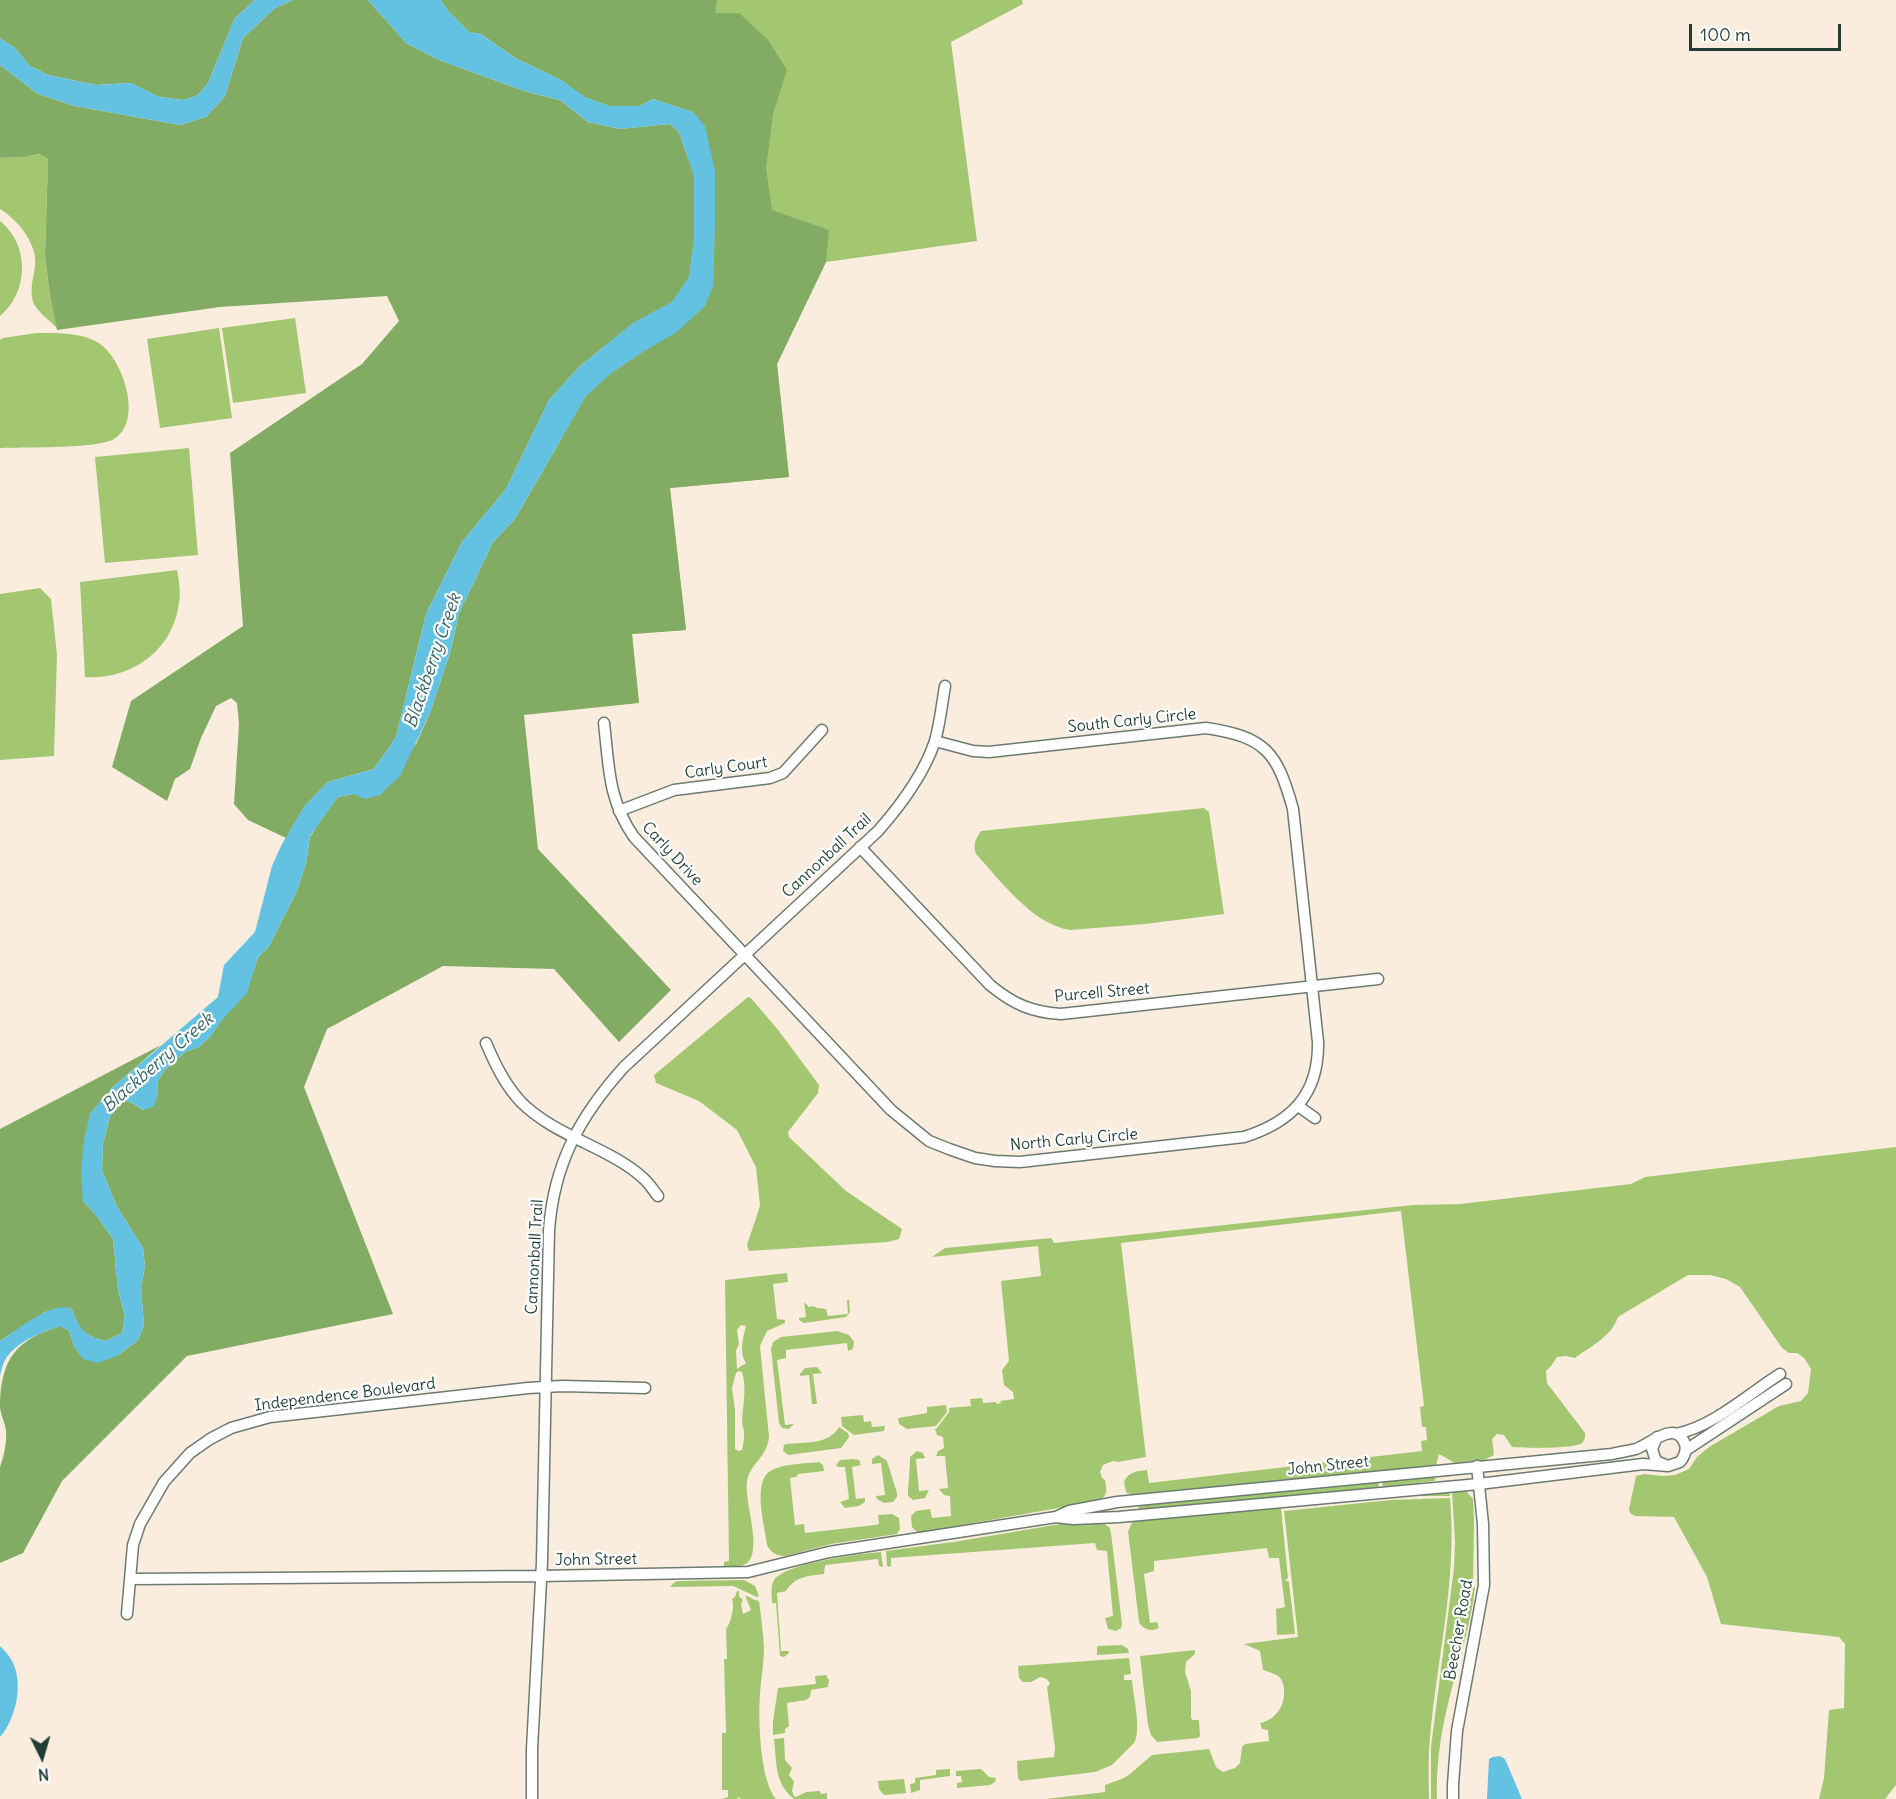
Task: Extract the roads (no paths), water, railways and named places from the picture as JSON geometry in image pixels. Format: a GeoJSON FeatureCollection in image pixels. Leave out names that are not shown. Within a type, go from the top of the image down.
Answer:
{"type":"FeatureCollection","features":[{"type":"Feature","properties":{"kind":"street","name":"Cannonball Trail"},"geometry":{"type":"LineString","coordinates":[[532,1799],[532,1749],[541,1576],[550,1220],[557,1178],[573,1138],[596,1099],[624,1067],[878,831],[897,809],[926,761],[935,741],[945,686]]}},
{"type":"Feature","properties":{"kind":"street","name":"Carly Drive"},"geometry":{"type":"LineString","coordinates":[[604,723],[611,786],[619,811],[634,837],[746,954]]}},
{"type":"Feature","properties":{"kind":"street","name":"South Carly Circle"},"geometry":{"type":"LineString","coordinates":[[935,741],[973,751],[989,752],[1206,728],[1241,735],[1253,740],[1271,756],[1279,770],[1293,809],[1312,987]]}},
{"type":"Feature","properties":{"kind":"street","name":"Carly Court"},"geometry":{"type":"LineString","coordinates":[[619,811],[674,790],[770,778],[783,773],[822,730]]}},
{"type":"Feature","properties":{"kind":"street","name":"Purcell Street"},"geometry":{"type":"LineString","coordinates":[[860,847],[990,985],[1018,1005],[1032,1010],[1061,1014],[1378,979]]}},
{"type":"Feature","properties":{"kind":"street","name":"North Carly Circle"},"geometry":{"type":"LineString","coordinates":[[746,954],[891,1110],[929,1141],[975,1158],[995,1161],[1020,1162],[1244,1137],[1274,1125],[1298,1106],[1316,1070],[1318,1054],[1312,987]]}},
{"type":"Feature","properties":{"kind":"street"},"geometry":{"type":"LineString","coordinates":[[486,1043],[498,1069],[519,1100],[536,1115],[573,1138],[629,1167],[645,1179],[658,1196]]}},
{"type":"Feature","properties":{"kind":"street"},"geometry":{"type":"LineString","coordinates":[[1298,1106],[1315,1118]]}},
{"type":"Feature","properties":{"kind":"street"},"geometry":{"type":"LineString","coordinates":[[1676,1434],[1693,1430],[1780,1374]]}},
{"type":"Feature","properties":{"kind":"street"},"geometry":{"type":"LineString","coordinates":[[1686,1450],[1685,1443],[1676,1434],[1669,1432],[1657,1437],[1652,1453],[1656,1461],[1668,1466],[1680,1462],[1686,1450],[1786,1384]]}},
{"type":"Feature","properties":{"kind":"street","name":"Independence Boulevard"},"geometry":{"type":"LineString","coordinates":[[127,1614],[133,1545],[140,1524],[164,1482],[190,1453],[231,1428],[270,1417],[467,1394],[545,1387],[645,1388]]}},
{"type":"Feature","properties":{"kind":"street","name":"John Street"},"geometry":{"type":"LineString","coordinates":[[1056,1517],[1069,1511],[1117,1502],[1606,1455],[1637,1448],[1657,1437]]}},
{"type":"Feature","properties":{"kind":"street"},"geometry":{"type":"LineString","coordinates":[[1606,1455],[1608,1468]]}},
{"type":"Feature","properties":{"kind":"street","name":"John Street"},"geometry":{"type":"LineString","coordinates":[[131,1579],[748,1572],[829,1552],[1056,1517],[1074,1519],[1119,1517],[1479,1484],[1643,1464],[1668,1466]]}},
{"type":"Feature","properties":{"kind":"street","name":"Beecher Road"},"geometry":{"type":"LineString","coordinates":[[1453,1799],[1457,1731],[1484,1585],[1483,1524],[1477,1466]]}},
{"type":"Feature","properties":{"kind":"water"},"geometry":{"type":"Polygon","coordinates":[[[255,0],[293,0],[275,8],[243,38],[225,96],[206,117],[180,125],[75,106],[38,94],[0,65],[0,38],[15,48],[30,66],[48,75],[96,85],[131,83],[159,97],[184,100],[198,95],[208,83],[235,18],[255,0]]]}},
{"type":"Feature","properties":{"kind":"water","name":"Blackberry Creek"},"geometry":{"type":"Polygon","coordinates":[[[368,0],[441,0],[448,11],[469,32],[481,34],[515,58],[561,80],[585,97],[609,106],[640,106],[653,99],[693,112],[705,126],[715,171],[713,287],[705,306],[677,332],[610,374],[586,396],[515,519],[493,542],[459,613],[450,653],[430,713],[400,776],[380,795],[365,799],[353,794],[338,797],[310,836],[306,864],[296,893],[268,948],[258,957],[247,993],[210,1037],[199,1047],[185,1052],[164,1071],[158,1081],[157,1098],[153,1107],[143,1110],[125,1100],[110,1116],[103,1144],[102,1170],[116,1205],[143,1248],[145,1266],[141,1287],[144,1325],[138,1340],[117,1356],[97,1363],[83,1359],[75,1348],[69,1331],[61,1326],[21,1343],[4,1362],[0,1376],[0,1341],[34,1318],[53,1309],[71,1308],[83,1330],[98,1339],[106,1341],[122,1333],[125,1316],[118,1290],[113,1239],[83,1201],[81,1173],[84,1140],[90,1114],[113,1087],[218,997],[224,965],[255,932],[272,866],[304,807],[328,782],[374,769],[396,737],[426,614],[462,542],[506,489],[549,400],[579,367],[633,323],[672,302],[689,277],[694,239],[694,176],[679,132],[670,124],[620,129],[588,122],[560,100],[524,91],[439,60],[406,43],[368,0]]]}},
{"type":"Feature","properties":{"kind":"water"},"geometry":{"type":"Polygon","coordinates":[[[0,1646],[16,1670],[18,1690],[14,1711],[0,1737],[0,1646]]]}},
{"type":"Feature","properties":{"kind":"water"},"geometry":{"type":"Polygon","coordinates":[[[1500,1756],[1505,1759],[1522,1799],[1487,1799],[1489,1759],[1500,1756]]]}}]}
